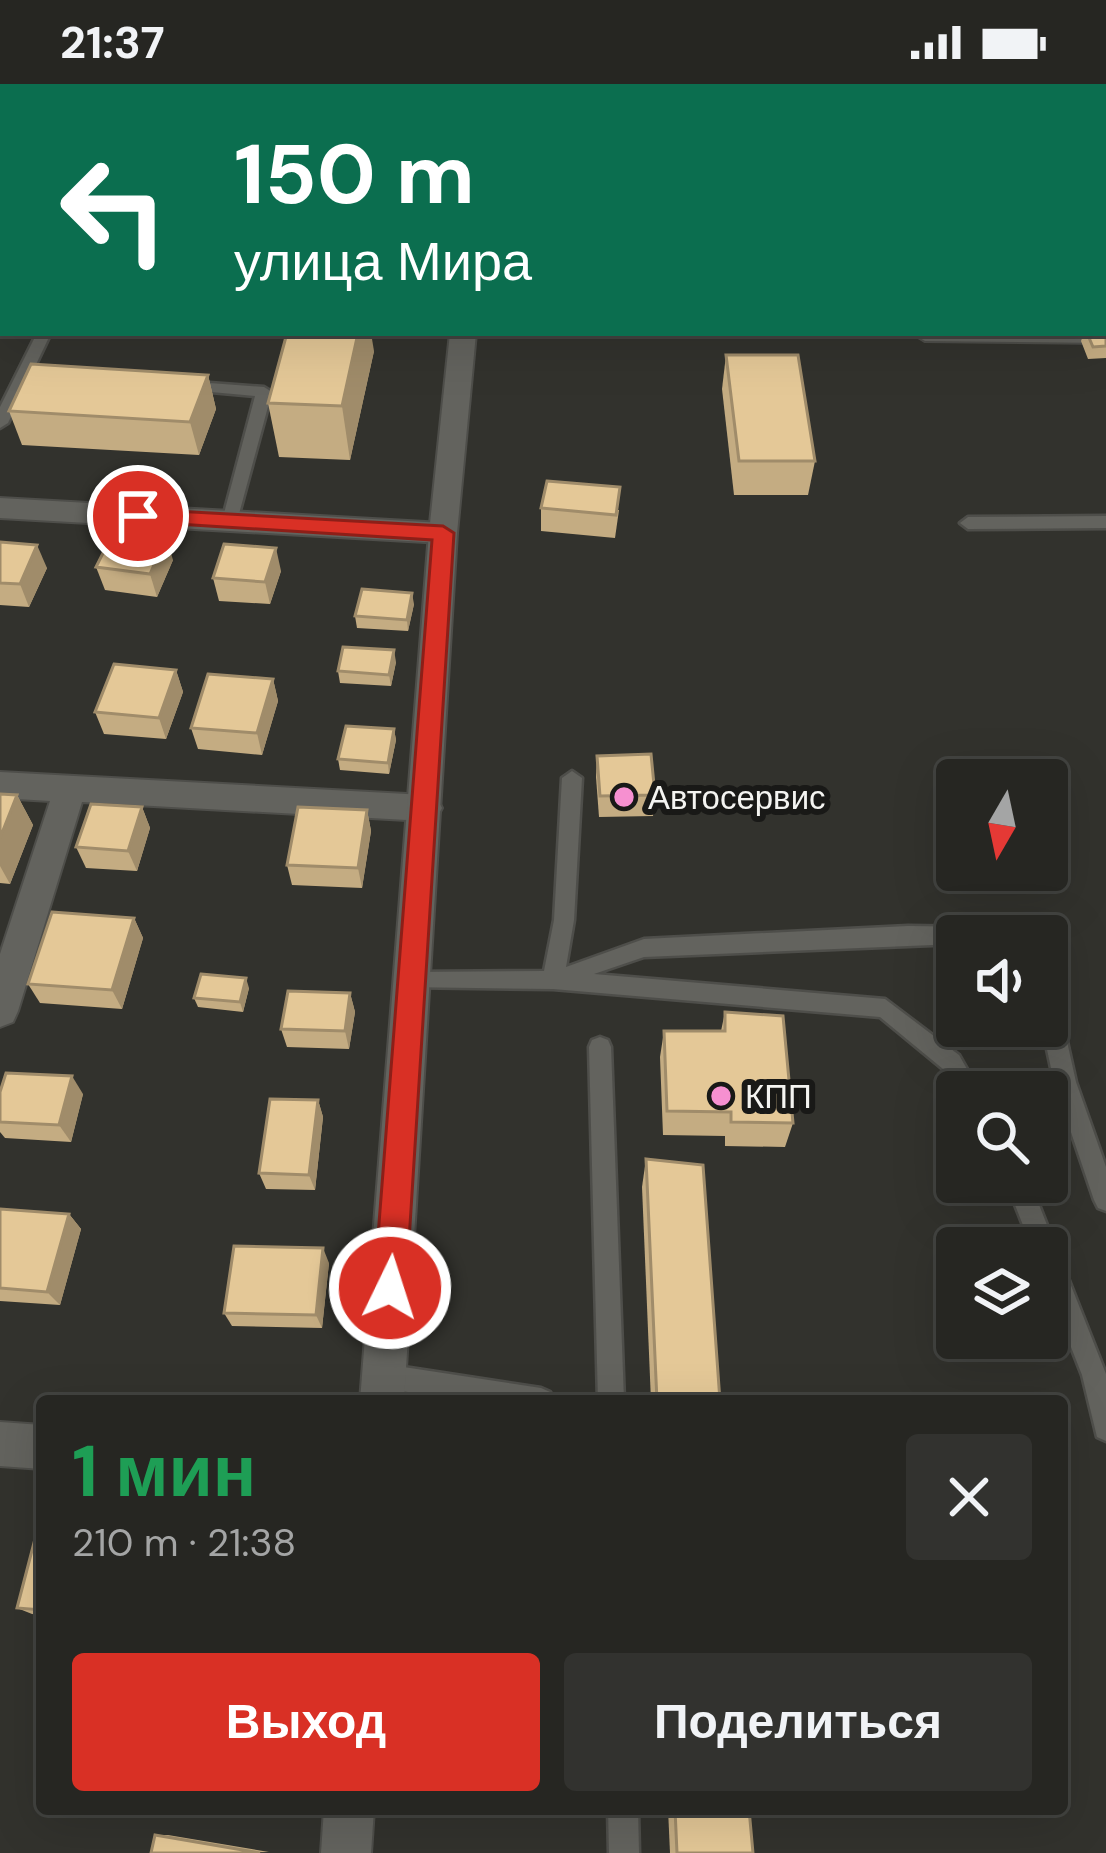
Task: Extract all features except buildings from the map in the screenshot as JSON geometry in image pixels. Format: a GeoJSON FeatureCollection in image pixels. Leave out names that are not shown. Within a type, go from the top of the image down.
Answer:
{"type":"FeatureCollection","features":[{"type":"Feature","properties":{"kind":"street"},"geometry":{"type":"LineString","coordinates":[[383,1389],[443,533],[464,336]]}},
{"type":"Feature","properties":{"kind":"street"},"geometry":{"type":"LineString","coordinates":[[0,508],[443,533]]}},
{"type":"Feature","properties":{"kind":"street"},"geometry":{"type":"LineString","coordinates":[[0,785],[425,808]]}},
{"type":"Feature","properties":{"kind":"street"},"geometry":{"type":"LineString","coordinates":[[0,1011],[70,789]]}},
{"type":"Feature","properties":{"kind":"street"},"geometry":{"type":"LineString","coordinates":[[0,1444],[36,1447]]}},
{"type":"Feature","properties":{"kind":"street"},"geometry":{"type":"LineString","coordinates":[[346,1853],[349,1815]]}},
{"type":"Feature","properties":{"kind":"lane"},"geometry":{"type":"LineString","coordinates":[[0,423],[42,336]]}},
{"type":"Feature","properties":{"kind":"lane"},"geometry":{"type":"LineString","coordinates":[[22,377],[46,379]]}},
{"type":"Feature","properties":{"kind":"lane"},"geometry":{"type":"LineString","coordinates":[[164,385],[264,392],[230,521]]}},
{"type":"Feature","properties":{"kind":"lane"},"geometry":{"type":"LineString","coordinates":[[968,523],[1106,522]]}},
{"type":"Feature","properties":{"kind":"lane"},"geometry":{"type":"LineString","coordinates":[[554,980],[564,920],[572,778]]}},
{"type":"Feature","properties":{"kind":"lane"},"geometry":{"type":"LineString","coordinates":[[554,980],[644,948],[936,936]]}},
{"type":"Feature","properties":{"kind":"lane"},"geometry":{"type":"LineString","coordinates":[[412,981],[554,980],[886,1008],[956,1071]]}},
{"type":"Feature","properties":{"kind":"lane"},"geometry":{"type":"LineString","coordinates":[[599,1047],[611,1395]]}},
{"type":"Feature","properties":{"kind":"lane"},"geometry":{"type":"LineString","coordinates":[[1057,1047],[1106,1200]]}},
{"type":"Feature","properties":{"kind":"lane"},"geometry":{"type":"LineString","coordinates":[[1068,1308],[1094,1375],[1106,1428]]}},
{"type":"Feature","properties":{"kind":"lane"},"geometry":{"type":"LineString","coordinates":[[383,1389],[462,1395]]}},
{"type":"Feature","properties":{"kind":"lane"},"geometry":{"type":"LineString","coordinates":[[623,1815],[625,1853]]}},
{"type":"Feature","properties":{"kind":"place","name":"Автосервис"},"geometry":{"type":"Point","coordinates":[624,797]}},
{"type":"Feature","properties":{"kind":"place","name":"КПП"},"geometry":{"type":"Point","coordinates":[721,1096]}},
{"type":"Feature","properties":{"kind":"route"},"geometry":{"type":"LineString","coordinates":[[138,516],[443,533],[390,1288]]}}]}
